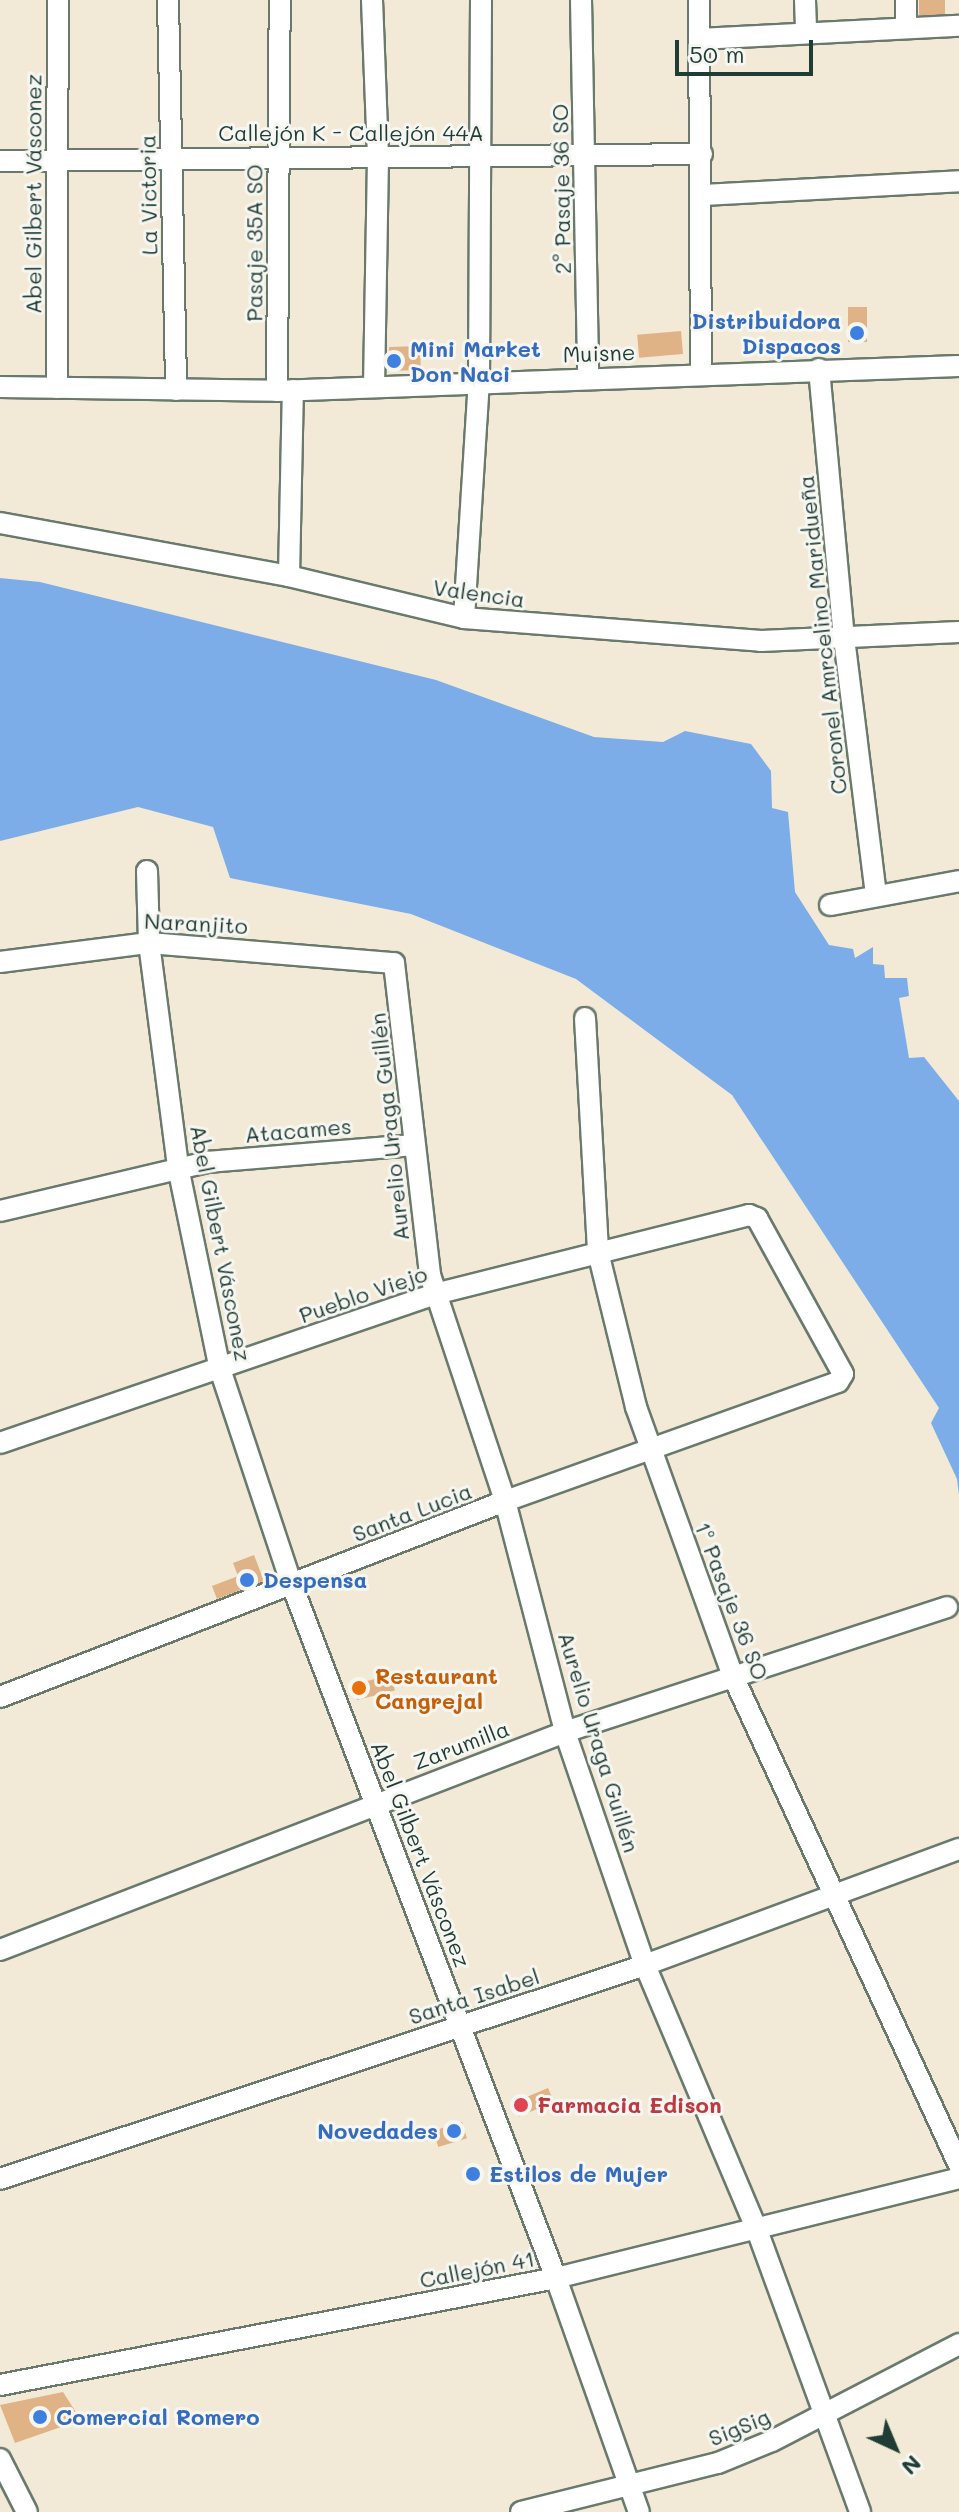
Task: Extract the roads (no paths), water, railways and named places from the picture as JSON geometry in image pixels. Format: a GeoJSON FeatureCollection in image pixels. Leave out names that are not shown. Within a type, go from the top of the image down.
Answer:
{"type":"FeatureCollection","features":[{"type":"Feature","properties":{"kind":"street","name":"Abel Gilbert Vásconez"},"geometry":{"type":"LineString","coordinates":[[57,388],[58,0]]}},
{"type":"Feature","properties":{"kind":"street","name":"La Victoria"},"geometry":{"type":"LineString","coordinates":[[168,0],[176,390]]}},
{"type":"Feature","properties":{"kind":"street","name":"Pasaje 35A SO"},"geometry":{"type":"LineString","coordinates":[[280,0],[278,158],[289,576]]}},
{"type":"Feature","properties":{"kind":"street"},"geometry":{"type":"LineString","coordinates":[[372,0],[378,158],[374,387]]}},
{"type":"Feature","properties":{"kind":"street"},"geometry":{"type":"LineString","coordinates":[[464,618],[479,382],[483,156],[481,0]]}},
{"type":"Feature","properties":{"kind":"street","name":"2° Pasaje 36 SO"},"geometry":{"type":"LineString","coordinates":[[581,0],[588,377]]}},
{"type":"Feature","properties":{"kind":"street"},"geometry":{"type":"LineString","coordinates":[[699,0],[704,195],[701,374]]}},
{"type":"Feature","properties":{"kind":"street"},"geometry":{"type":"LineString","coordinates":[[805,0],[806,33]]}},
{"type":"Feature","properties":{"kind":"street"},"geometry":{"type":"LineString","coordinates":[[906,0],[906,28]]}},
{"type":"Feature","properties":{"kind":"street"},"geometry":{"type":"LineString","coordinates":[[699,39],[959,26]]}},
{"type":"Feature","properties":{"kind":"street","name":"Callejón K - Callejón 44A"},"geometry":{"type":"LineString","coordinates":[[0,161],[702,154]]}},
{"type":"Feature","properties":{"kind":"street"},"geometry":{"type":"LineString","coordinates":[[704,195],[959,181]]}},
{"type":"Feature","properties":{"kind":"street","name":"Muisne"},"geometry":{"type":"LineString","coordinates":[[0,387],[285,391],[588,377],[959,366]]}},
{"type":"Feature","properties":{"kind":"street","name":"Coronel Amrcelino Maridueña"},"geometry":{"type":"LineString","coordinates":[[819,369],[844,638],[876,895]]}},
{"type":"Feature","properties":{"kind":"street","name":"Valencia"},"geometry":{"type":"LineString","coordinates":[[0,523],[289,576],[464,618],[651,635],[844,638],[959,632]]}},
{"type":"Feature","properties":{"kind":"street","name":"Abel Gilbert Vásconez"},"geometry":{"type":"LineString","coordinates":[[147,871],[149,943],[178,1167],[220,1369],[292,1585],[556,2278],[639,2512]]}},
{"type":"Feature","properties":{"kind":"street"},"geometry":{"type":"LineString","coordinates":[[830,905],[959,881]]}},
{"type":"Feature","properties":{"kind":"street","name":"Naranjito"},"geometry":{"type":"LineString","coordinates":[[0,962],[149,943],[391,961]]}},
{"type":"Feature","properties":{"kind":"street","name":"Aurelio Uraga Guillén"},"geometry":{"type":"LineString","coordinates":[[391,961],[398,975],[413,1145],[430,1275],[439,1293],[505,1501],[565,1732],[645,1965],[757,2230],[822,2415],[860,2512]]}},
{"type":"Feature","properties":{"kind":"street","name":"1º Pasaje 36 SO"},"geometry":{"type":"LineString","coordinates":[[585,1018],[598,1252],[616,1338],[650,1450],[732,1674],[959,2165]]}},
{"type":"Feature","properties":{"kind":"street","name":"Atacames"},"geometry":{"type":"LineString","coordinates":[[0,1211],[178,1167],[413,1145]]}},
{"type":"Feature","properties":{"kind":"street","name":"Pueblo Viejo"},"geometry":{"type":"LineString","coordinates":[[0,1443],[439,1293],[749,1215],[757,1218],[842,1377]]}},
{"type":"Feature","properties":{"kind":"street","name":"Santa Lucia"},"geometry":{"type":"LineString","coordinates":[[0,1697],[505,1501],[842,1377]]}},
{"type":"Feature","properties":{"kind":"street","name":"Zarumilla"},"geometry":{"type":"LineString","coordinates":[[0,1950],[565,1732],[732,1674],[947,1607]]}},
{"type":"Feature","properties":{"kind":"street","name":"Santa Isabel"},"geometry":{"type":"LineString","coordinates":[[0,2179],[645,1965],[959,1849]]}},
{"type":"Feature","properties":{"kind":"street","name":"Callejón 41"},"geometry":{"type":"LineString","coordinates":[[0,2385],[556,2278],[959,2178]]}},
{"type":"Feature","properties":{"kind":"street","name":"SigSig"},"geometry":{"type":"LineString","coordinates":[[521,2512],[718,2463],[822,2415],[959,2344]]}},
{"type":"Feature","properties":{"kind":"street"},"geometry":{"type":"LineString","coordinates":[[0,2459],[27,2512]]}},
{"type":"Feature","properties":{"kind":"water"},"geometry":{"type":"Polygon","coordinates":[[[0,578],[40,582],[436,680],[594,737],[663,742],[685,731],[751,744],[771,771],[772,808],[788,812],[795,892],[829,945],[853,949],[855,958],[873,947],[873,964],[884,965],[885,978],[907,978],[909,996],[899,998],[909,1058],[924,1057],[959,1101],[959,1495],[957,1479],[931,1423],[939,1408],[732,1095],[576,979],[411,914],[230,878],[213,827],[138,807],[0,841],[0,578]]]}},
{"type":"Feature","properties":{"kind":"place","name":"Distribuidora Dispacos"},"geometry":{"type":"Point","coordinates":[857,333]}},
{"type":"Feature","properties":{"kind":"place","name":"Mini Market Don Naci"},"geometry":{"type":"Point","coordinates":[394,361]}},
{"type":"Feature","properties":{"kind":"place","name":"Despensa"},"geometry":{"type":"Point","coordinates":[247,1580]}},
{"type":"Feature","properties":{"kind":"place","name":"Restaurant Cangrejal"},"geometry":{"type":"Point","coordinates":[359,1688]}},
{"type":"Feature","properties":{"kind":"place","name":"Farmacia Edison"},"geometry":{"type":"Point","coordinates":[521,2105]}},
{"type":"Feature","properties":{"kind":"place","name":"Novedades"},"geometry":{"type":"Point","coordinates":[454,2131]}},
{"type":"Feature","properties":{"kind":"place","name":"Estilos de Mujer"},"geometry":{"type":"Point","coordinates":[473,2174]}},
{"type":"Feature","properties":{"kind":"place","name":"Comercial Romero"},"geometry":{"type":"Point","coordinates":[40,2417]}}]}
